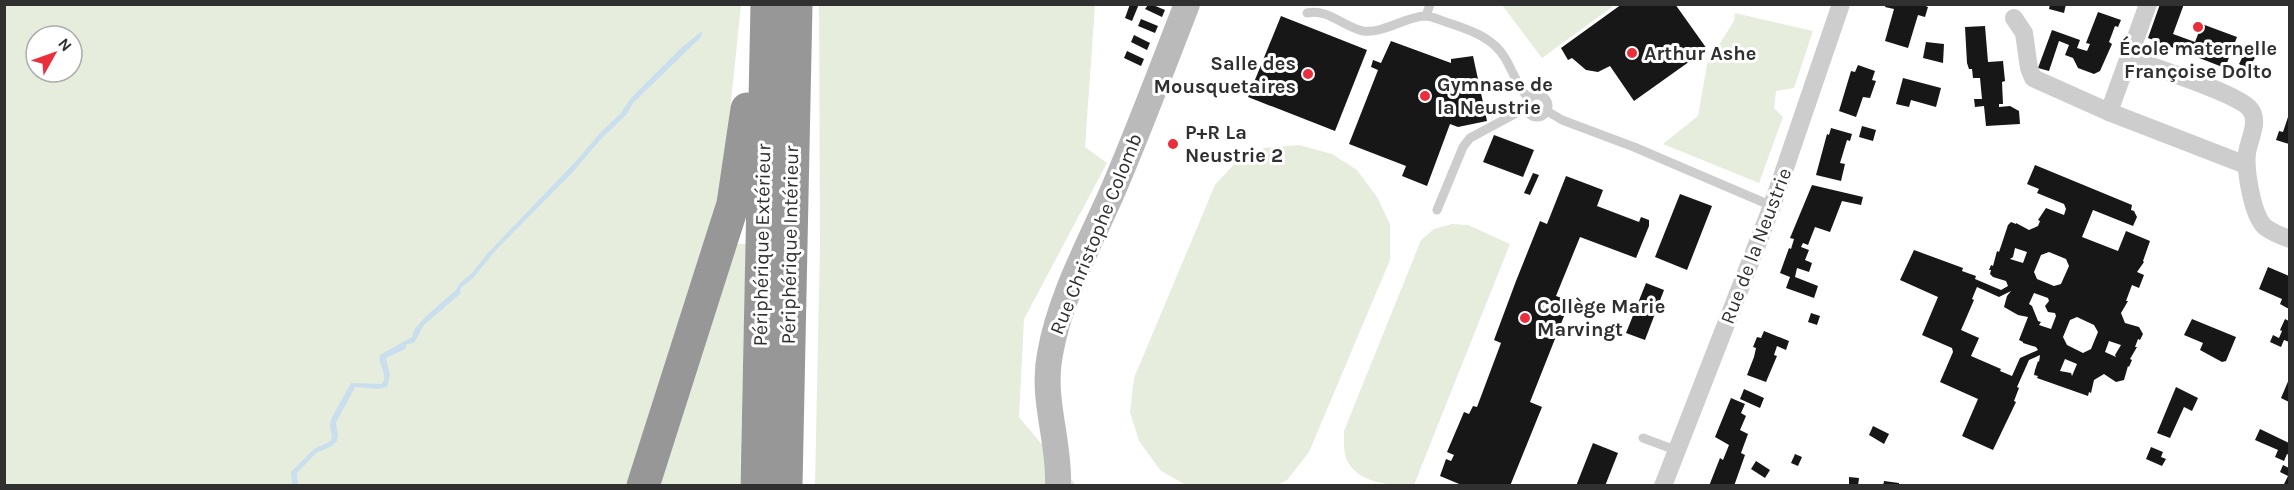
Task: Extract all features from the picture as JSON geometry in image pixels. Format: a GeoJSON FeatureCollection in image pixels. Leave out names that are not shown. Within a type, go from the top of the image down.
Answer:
{"type":"FeatureCollection","features":[{"type":"Feature","properties":{"kind":"highway","name":"Périphérique Extérieur"},"geometry":{"type":"LineString","coordinates":[[757,486],[767,4]]}},
{"type":"Feature","properties":{"kind":"highway","name":"Périphérique Intérieur"},"geometry":{"type":"LineString","coordinates":[[786,486],[796,4]]}},
{"type":"Feature","properties":{"kind":"highway"},"geometry":{"type":"LineString","coordinates":[[643,486],[733,204],[744,133],[752,55],[766,39]]}},
{"type":"Feature","properties":{"kind":"street","name":"Rue Christophe Colomb"},"geometry":{"type":"LineString","coordinates":[[1063,479],[1048,401],[1049,356],[1053,338],[1068,295],[1146,110],[1187,4]]}},
{"type":"Feature","properties":{"kind":"street","name":"Rue Christophe Colomb"},"geometry":{"type":"LineString","coordinates":[[1146,110],[1202,4]]}},
{"type":"Feature","properties":{"kind":"street","name":"Rue de la Neustrie"},"geometry":{"type":"LineString","coordinates":[[1663,486],[1772,206],[1841,4]]}},
{"type":"Feature","properties":{"kind":"street"},"geometry":{"type":"LineString","coordinates":[[2109,112],[2148,4]]}},
{"type":"Feature","properties":{"kind":"street"},"geometry":{"type":"LineString","coordinates":[[2014,18],[2024,33],[2029,68],[2033,78],[2109,112],[2246,165]]}},
{"type":"Feature","properties":{"kind":"street"},"geometry":{"type":"LineString","coordinates":[[2128,58],[2232,96],[2249,107],[2254,115],[2254,124],[2246,165],[2256,212],[2266,228],[2289,239]]}},
{"type":"Feature","properties":{"kind":"lane"},"geometry":{"type":"LineString","coordinates":[[1426,16],[1430,4]]}},
{"type":"Feature","properties":{"kind":"lane"},"geometry":{"type":"LineString","coordinates":[[1307,13],[1317,10],[1363,31],[1384,28],[1426,16],[1485,37],[1504,57],[1518,87],[1528,98]]}},
{"type":"Feature","properties":{"kind":"lane"},"geometry":{"type":"LineString","coordinates":[[1537,94],[1544,96],[1548,105],[1547,111],[1537,117],[1530,115],[1526,108],[1528,98],[1537,94]]}},
{"type":"Feature","properties":{"kind":"lane"},"geometry":{"type":"LineString","coordinates":[[1437,210],[1470,138],[1526,108]]}},
{"type":"Feature","properties":{"kind":"lane"},"geometry":{"type":"LineString","coordinates":[[1547,111],[1562,120],[1634,147],[1772,206]]}},
{"type":"Feature","properties":{"kind":"lane"},"geometry":{"type":"LineString","coordinates":[[1643,438],[1677,452]]}},
{"type":"Feature","properties":{"kind":"green space"},"geometry":{"type":"Polygon","coordinates":[[[1610,4],[1612,7],[1542,58],[1502,5],[1610,4]]]}},
{"type":"Feature","properties":{"kind":"green space"},"geometry":{"type":"Polygon","coordinates":[[[4,5],[741,5],[728,130],[734,244],[746,244],[740,485],[5,485],[4,5]]]}},
{"type":"Feature","properties":{"kind":"green space"},"geometry":{"type":"Polygon","coordinates":[[[819,5],[1095,5],[1085,147],[1107,163],[1024,319],[1019,417],[1076,485],[815,486],[820,244],[819,5]]]}},
{"type":"Feature","properties":{"kind":"green space"},"geometry":{"type":"Polygon","coordinates":[[[1735,13],[1813,31],[1794,88],[1776,91],[1774,108],[1783,117],[1759,183],[1663,144],[1698,116],[1707,64],[1734,21],[1735,13]]]}},
{"type":"Feature","properties":{"kind":"green space"},"geometry":{"type":"Polygon","coordinates":[[[1299,145],[1332,154],[1357,170],[1377,197],[1390,224],[1390,260],[1309,452],[1287,480],[1275,486],[1186,485],[1161,471],[1139,441],[1130,412],[1134,378],[1215,185],[1237,161],[1264,148],[1299,145]]]}},
{"type":"Feature","properties":{"kind":"green space"},"geometry":{"type":"Polygon","coordinates":[[[1452,224],[1468,225],[1510,244],[1414,485],[1397,485],[1370,480],[1355,471],[1349,464],[1345,452],[1344,431],[1421,240],[1434,229],[1452,224]]]}},
{"type":"Feature","properties":{"kind":"water"},"geometry":{"type":"Polygon","coordinates":[[[702,31],[701,37],[633,103],[626,115],[461,288],[460,294],[424,325],[414,343],[407,344],[405,349],[386,358],[390,375],[387,387],[378,389],[355,387],[336,423],[337,441],[332,446],[316,453],[297,473],[298,485],[292,485],[291,472],[314,449],[329,442],[332,438],[331,419],[351,383],[382,384],[384,373],[380,355],[412,337],[414,330],[425,317],[472,273],[487,254],[621,113],[631,98],[682,47],[702,31]]]}},
{"type":"Feature","properties":{"kind":"building"},"geometry":{"type":"Polygon","coordinates":[[[1130,4],[1139,4],[1132,21],[1125,18],[1130,4]]]}},
{"type":"Feature","properties":{"kind":"building","name":"Arthur Ashe"},"geometry":{"type":"Polygon","coordinates":[[[1622,4],[1675,4],[1707,49],[1634,101],[1610,66],[1598,72],[1586,70],[1572,58],[1568,60],[1561,48],[1622,4]]]}},
{"type":"Feature","properties":{"kind":"building"},"geometry":{"type":"Polygon","coordinates":[[[1886,4],[1921,4],[1928,7],[1925,17],[1918,15],[1908,48],[1885,41],[1894,9],[1885,7],[1886,4]]]}},
{"type":"Feature","properties":{"kind":"building"},"geometry":{"type":"Polygon","coordinates":[[[2050,4],[2066,4],[2064,13],[2049,9],[2050,4]]]}},
{"type":"Feature","properties":{"kind":"building"},"geometry":{"type":"Polygon","coordinates":[[[2160,4],[2184,4],[2173,34],[2195,42],[2202,24],[2237,37],[2225,68],[2148,38],[2160,4]]]}},
{"type":"Feature","properties":{"kind":"building"},"geometry":{"type":"Polygon","coordinates":[[[1148,5],[1165,10],[1162,17],[1145,9],[1148,5]]]}},
{"type":"Feature","properties":{"kind":"building"},"geometry":{"type":"Polygon","coordinates":[[[2098,12],[2121,20],[2118,27],[2115,26],[2109,42],[2112,44],[2100,71],[2094,74],[2078,68],[2073,58],[2065,55],[2069,45],[2059,41],[2049,71],[2038,68],[2052,30],[2080,40],[2077,48],[2087,51],[2090,44],[2086,43],[2098,12]]]}},
{"type":"Feature","properties":{"kind":"building","name":"Salle des Mousquetaires"},"geometry":{"type":"Polygon","coordinates":[[[1281,16],[1367,50],[1335,131],[1248,97],[1281,16]]]}},
{"type":"Feature","properties":{"kind":"building"},"geometry":{"type":"Polygon","coordinates":[[[1141,19],[1158,26],[1155,33],[1138,26],[1141,19]]]}},
{"type":"Feature","properties":{"kind":"building"},"geometry":{"type":"Polygon","coordinates":[[[1985,26],[1988,62],[2003,61],[2005,81],[2002,82],[2003,104],[1999,104],[1999,107],[2010,106],[2019,111],[2020,124],[1986,126],[1984,106],[1975,107],[1974,99],[1982,99],[1980,78],[1973,78],[1972,69],[1969,69],[1967,63],[1965,27],[1985,26]]]}},
{"type":"Feature","properties":{"kind":"building"},"geometry":{"type":"Polygon","coordinates":[[[1134,35],[1150,43],[1147,50],[1131,42],[1134,35]]]}},
{"type":"Feature","properties":{"kind":"building","name":"Gymnase de la Neustrie"},"geometry":{"type":"Polygon","coordinates":[[[1391,41],[1451,63],[1451,59],[1473,56],[1487,121],[1458,127],[1450,124],[1427,186],[1402,176],[1406,166],[1349,144],[1378,70],[1371,67],[1373,60],[1381,63],[1391,41]]]}},
{"type":"Feature","properties":{"kind":"building"},"geometry":{"type":"Polygon","coordinates":[[[1926,42],[1944,44],[1943,63],[1923,58],[1926,42]]]}},
{"type":"Feature","properties":{"kind":"building"},"geometry":{"type":"Polygon","coordinates":[[[2247,48],[2258,53],[2248,69],[2239,64],[2247,48]]]}},
{"type":"Feature","properties":{"kind":"building"},"geometry":{"type":"Polygon","coordinates":[[[1127,51],[1144,59],[1141,66],[1124,58],[1127,51]]]}},
{"type":"Feature","properties":{"kind":"building"},"geometry":{"type":"Polygon","coordinates":[[[1858,65],[1875,71],[1872,80],[1876,81],[1870,98],[1863,97],[1856,117],[1839,111],[1851,71],[1855,72],[1858,65]]]}},
{"type":"Feature","properties":{"kind":"building"},"geometry":{"type":"Polygon","coordinates":[[[1903,78],[1941,88],[1936,107],[1911,100],[1909,107],[1896,104],[1903,78]]]}},
{"type":"Feature","properties":{"kind":"building"},"geometry":{"type":"Polygon","coordinates":[[[2289,114],[2289,144],[2276,140],[2279,131],[2283,132],[2289,114]]]}},
{"type":"Feature","properties":{"kind":"building"},"geometry":{"type":"Polygon","coordinates":[[[1862,126],[1876,130],[1873,141],[1859,137],[1862,126]]]}},
{"type":"Feature","properties":{"kind":"building"},"geometry":{"type":"Polygon","coordinates":[[[1831,128],[1852,134],[1850,141],[1847,140],[1840,163],[1845,164],[1841,181],[1816,175],[1827,134],[1829,135],[1831,128]]]}},
{"type":"Feature","properties":{"kind":"building"},"geometry":{"type":"Polygon","coordinates":[[[1494,135],[1534,150],[1523,177],[1483,162],[1494,135]]]}},
{"type":"Feature","properties":{"kind":"building"},"geometry":{"type":"Polygon","coordinates":[[[2035,165],[2132,205],[2131,210],[2137,217],[2133,226],[2093,210],[2082,237],[2118,251],[2126,231],[2150,241],[2144,262],[2137,272],[2144,275],[2139,288],[2132,285],[2126,301],[2128,301],[2121,313],[2125,323],[2139,327],[2143,334],[2140,340],[2138,339],[2124,380],[2116,382],[2104,374],[2094,380],[2088,396],[2037,378],[2038,376],[2034,375],[2040,355],[2029,360],[2017,387],[2019,388],[2014,401],[2016,402],[1993,450],[1962,436],[1978,399],[1940,382],[1953,352],[1952,348],[1922,335],[1938,297],[1900,280],[1914,250],[1963,268],[1962,271],[1976,276],[1975,279],[2001,290],[2008,286],[2006,281],[1993,277],[1989,270],[1991,265],[1993,266],[1997,251],[1999,252],[2008,225],[2011,222],[2016,223],[2029,230],[2038,226],[2040,221],[2038,220],[2046,208],[2064,215],[2066,209],[2064,204],[2037,193],[2039,189],[2027,184],[2035,165]],[[2015,248],[2013,257],[2010,259],[2023,263],[2027,252],[2015,248]],[[2049,252],[2041,255],[2034,272],[2037,279],[2054,286],[2061,284],[2069,266],[2066,259],[2049,252]],[[1977,287],[1972,299],[1974,300],[1961,330],[1979,338],[1971,356],[2012,376],[2020,358],[2038,350],[2019,340],[2028,317],[2018,315],[2004,307],[2011,291],[1999,297],[1977,287]],[[2034,293],[2029,304],[2038,321],[2041,322],[2039,325],[2051,329],[2056,316],[2055,313],[2048,312],[2045,306],[2049,301],[2048,298],[2034,293]],[[2077,317],[2070,320],[2063,337],[2067,345],[2083,353],[2091,349],[2098,332],[2094,325],[2077,317]],[[2109,341],[2105,352],[2116,357],[2121,345],[2109,341]],[[2065,359],[2060,371],[2071,373],[2072,376],[2077,364],[2065,359]]]}},
{"type":"Feature","properties":{"kind":"building"},"geometry":{"type":"Polygon","coordinates":[[[1533,173],[1539,175],[1530,195],[1524,193],[1533,173]]]}},
{"type":"Feature","properties":{"kind":"building","name":"Collège Marie Marvingt"},"geometry":{"type":"Polygon","coordinates":[[[1566,176],[1603,190],[1597,206],[1639,222],[1641,217],[1649,220],[1649,226],[1636,258],[1580,237],[1556,296],[1570,301],[1530,402],[1542,407],[1510,486],[1464,486],[1440,476],[1446,459],[1451,461],[1454,455],[1447,452],[1464,412],[1469,414],[1473,406],[1477,407],[1501,343],[1494,340],[1516,281],[1540,221],[1547,224],[1566,176]]]}},
{"type":"Feature","properties":{"kind":"building"},"geometry":{"type":"Polygon","coordinates":[[[1812,185],[1863,197],[1861,205],[1842,201],[1830,232],[1815,227],[1808,245],[1803,243],[1801,247],[1809,250],[1805,260],[1812,263],[1809,272],[1797,268],[1795,277],[1818,286],[1814,298],[1786,288],[1790,277],[1780,273],[1794,239],[1790,238],[1812,185]]]}},
{"type":"Feature","properties":{"kind":"building"},"geometry":{"type":"Polygon","coordinates":[[[1680,194],[1712,206],[1687,270],[1655,257],[1680,194]]]}},
{"type":"Feature","properties":{"kind":"building"},"geometry":{"type":"Polygon","coordinates":[[[2268,267],[2289,276],[2289,309],[2280,304],[2282,299],[2259,289],[2268,267]]]}},
{"type":"Feature","properties":{"kind":"building"},"geometry":{"type":"Polygon","coordinates":[[[1646,283],[1664,290],[1645,340],[1626,333],[1646,283]]]}},
{"type":"Feature","properties":{"kind":"building"},"geometry":{"type":"Polygon","coordinates":[[[1811,313],[1820,316],[1817,325],[1808,322],[1811,313]]]}},
{"type":"Feature","properties":{"kind":"building"},"geometry":{"type":"Polygon","coordinates":[[[2192,319],[2236,337],[2226,361],[2222,362],[2200,350],[2203,343],[2184,335],[2192,319]]]}},
{"type":"Feature","properties":{"kind":"building"},"geometry":{"type":"Polygon","coordinates":[[[2285,319],[2289,321],[2289,342],[2284,340],[2281,347],[2270,342],[2273,335],[2279,338],[2285,319]]]}},
{"type":"Feature","properties":{"kind":"building"},"geometry":{"type":"Polygon","coordinates":[[[1764,331],[1789,341],[1786,350],[1777,346],[1774,355],[1777,356],[1766,382],[1747,375],[1756,348],[1753,347],[1757,337],[1761,338],[1764,331]]]}},
{"type":"Feature","properties":{"kind":"building"},"geometry":{"type":"Polygon","coordinates":[[[2289,379],[2289,402],[2281,398],[2289,379]]]}},
{"type":"Feature","properties":{"kind":"building"},"geometry":{"type":"Polygon","coordinates":[[[2176,387],[2198,398],[2192,411],[2184,407],[2170,438],[2157,433],[2176,387]]]}},
{"type":"Feature","properties":{"kind":"building"},"geometry":{"type":"Polygon","coordinates":[[[1744,389],[1764,398],[1760,408],[1740,399],[1744,389]]]}},
{"type":"Feature","properties":{"kind":"building"},"geometry":{"type":"Polygon","coordinates":[[[1731,398],[1745,404],[1741,413],[1746,416],[1740,430],[1748,434],[1741,453],[1745,455],[1734,486],[1709,486],[1720,458],[1723,460],[1729,445],[1715,437],[1731,398]]]}},
{"type":"Feature","properties":{"kind":"building"},"geometry":{"type":"Polygon","coordinates":[[[1873,426],[1889,434],[1884,444],[1869,435],[1873,426]]]}},
{"type":"Feature","properties":{"kind":"building"},"geometry":{"type":"Polygon","coordinates":[[[2260,429],[2289,443],[2289,455],[2287,454],[2284,461],[2275,457],[2278,450],[2255,440],[2260,429]]]}},
{"type":"Feature","properties":{"kind":"building"},"geometry":{"type":"Polygon","coordinates":[[[1593,443],[1618,453],[1605,486],[1576,486],[1593,443]]]}},
{"type":"Feature","properties":{"kind":"building"},"geometry":{"type":"Polygon","coordinates":[[[2151,447],[2163,452],[2161,457],[2166,459],[2162,466],[2146,459],[2151,447]]]}},
{"type":"Feature","properties":{"kind":"building"},"geometry":{"type":"Polygon","coordinates":[[[1795,454],[1802,457],[1798,466],[1791,463],[1795,454]]]}},
{"type":"Feature","properties":{"kind":"building"},"geometry":{"type":"Polygon","coordinates":[[[1756,461],[1770,470],[1765,478],[1751,469],[1756,461]]]}},
{"type":"Feature","properties":{"kind":"building"},"geometry":{"type":"Polygon","coordinates":[[[2283,465],[2289,468],[2289,486],[2283,486],[2288,476],[2280,472],[2283,465]]]}},
{"type":"Feature","properties":{"kind":"building"},"geometry":{"type":"Polygon","coordinates":[[[1849,477],[1859,478],[1858,486],[1849,486],[1849,477]]]}},
{"type":"Feature","properties":{"kind":"building"},"geometry":{"type":"Polygon","coordinates":[[[1884,481],[1899,483],[1899,486],[1883,486],[1884,481]]]}},
{"type":"Feature","properties":{"kind":"place","name":"École maternelle Françoise Dolto"},"geometry":{"type":"Point","coordinates":[2198,27]}},
{"type":"Feature","properties":{"kind":"place","name":"Arthur Ashe"},"geometry":{"type":"Point","coordinates":[1632,53]}},
{"type":"Feature","properties":{"kind":"place","name":"Salle des Mousquetaires"},"geometry":{"type":"Point","coordinates":[1308,74]}},
{"type":"Feature","properties":{"kind":"place","name":"Gymnase de la Neustrie"},"geometry":{"type":"Point","coordinates":[1425,96]}},
{"type":"Feature","properties":{"kind":"place","name":"P+R La Neustrie 2"},"geometry":{"type":"Point","coordinates":[1173,144]}},
{"type":"Feature","properties":{"kind":"place","name":"Collège Marie Marvingt"},"geometry":{"type":"Point","coordinates":[1525,318]}}]}
